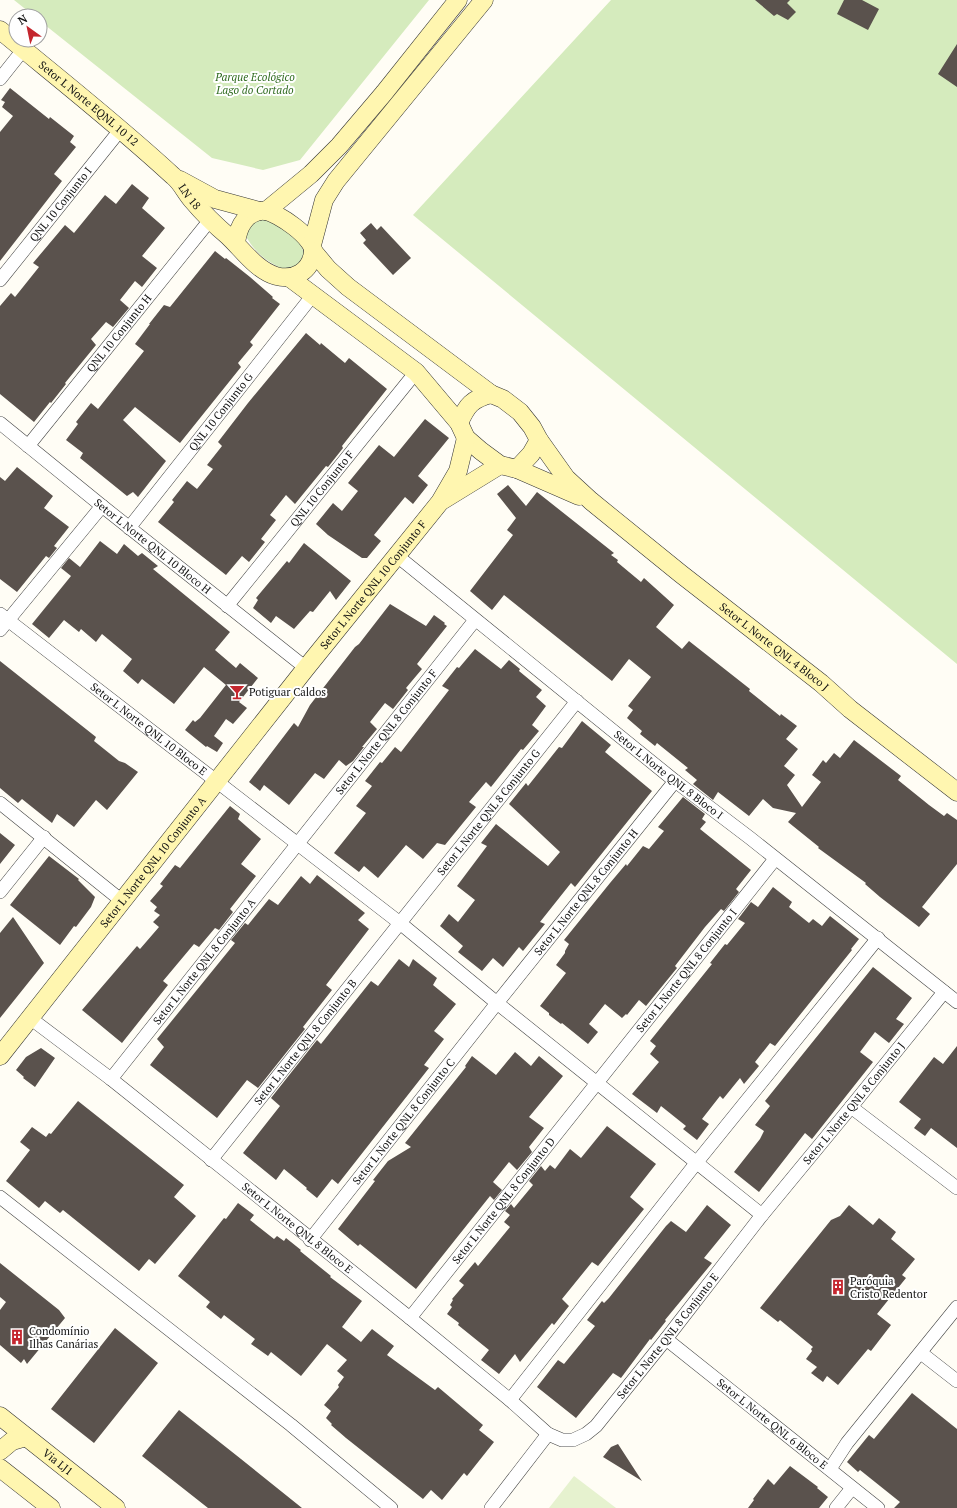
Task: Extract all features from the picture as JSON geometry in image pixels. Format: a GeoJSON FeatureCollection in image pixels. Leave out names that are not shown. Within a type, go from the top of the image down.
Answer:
{"type":"FeatureCollection","features":[{"type":"Feature","properties":{"kind":"main road"},"geometry":{"type":"LineString","coordinates":[[458,0],[384,93],[339,146],[311,174],[262,211],[252,214],[244,220],[238,232],[236,243],[242,252],[263,269],[275,276],[290,278],[416,372],[463,430],[508,467],[591,501]]}},
{"type":"Feature","properties":{"kind":"main road"},"geometry":{"type":"LineString","coordinates":[[290,278],[306,269],[311,260],[324,200],[336,181],[484,0]]}},
{"type":"Feature","properties":{"kind":"main road","name":"Setor L Norte EQNL 10 12"},"geometry":{"type":"LineString","coordinates":[[0,30],[121,129],[175,178]]}},
{"type":"Feature","properties":{"kind":"main road","name":"LN 18"},"geometry":{"type":"LineString","coordinates":[[175,178],[215,198],[262,211]]}},
{"type":"Feature","properties":{"kind":"main road","name":"LN 18"},"geometry":{"type":"LineString","coordinates":[[175,178],[210,220],[236,243]]}},
{"type":"Feature","properties":{"kind":"main road"},"geometry":{"type":"LineString","coordinates":[[262,211],[292,224],[313,248],[328,269],[348,286],[491,394],[503,399],[520,412],[532,427],[539,440],[566,478],[591,501]]}},
{"type":"Feature","properties":{"kind":"main road"},"geometry":{"type":"LineString","coordinates":[[440,502],[458,471],[464,412],[470,404],[479,397],[491,394]]}},
{"type":"Feature","properties":{"kind":"main road"},"geometry":{"type":"LineString","coordinates":[[440,502],[531,454],[539,440]]}},
{"type":"Feature","properties":{"kind":"main road","name":"Setor L Norte QNL 4 Bloco J"},"geometry":{"type":"LineString","coordinates":[[591,501],[681,574],[821,683],[850,709],[957,792]]}},
{"type":"Feature","properties":{"kind":"main road","name":"Setor L Norte QNL 10 Conjunto F"},"geometry":{"type":"LineString","coordinates":[[306,668],[440,502]]}},
{"type":"Feature","properties":{"kind":"main road","name":"Setor L Norte QNL 10 Conjunto A"},"geometry":{"type":"LineString","coordinates":[[0,1056],[306,668]]}},
{"type":"Feature","properties":{"kind":"main road","name":"Via LJ1"},"geometry":{"type":"LineString","coordinates":[[0,1416],[116,1508]]}},
{"type":"Feature","properties":{"kind":"main road"},"geometry":{"type":"LineString","coordinates":[[0,1451],[12,1441],[26,1437]]}},
{"type":"Feature","properties":{"kind":"main road"},"geometry":{"type":"LineString","coordinates":[[0,1468],[50,1508]]}},
{"type":"Feature","properties":{"kind":"street"},"geometry":{"type":"LineString","coordinates":[[0,79],[23,50]]}},
{"type":"Feature","properties":{"kind":"street","name":"QNL 10 Conjunto I"},"geometry":{"type":"LineString","coordinates":[[0,280],[121,129]]}},
{"type":"Feature","properties":{"kind":"street","name":"QNL 10 Conjunto H"},"geometry":{"type":"LineString","coordinates":[[28,446],[210,220]]}},
{"type":"Feature","properties":{"kind":"street","name":"QNL 10 Conjunto G"},"geometry":{"type":"LineString","coordinates":[[129,528],[313,296]]}},
{"type":"Feature","properties":{"kind":"street","name":"QNL 10 Conjunto F"},"geometry":{"type":"LineString","coordinates":[[227,606],[416,372]]}},
{"type":"Feature","properties":{"kind":"street","name":"Setor L Norte QNL 10 Bloco H"},"geometry":{"type":"LineString","coordinates":[[0,423],[129,528],[306,668]]}},
{"type":"Feature","properties":{"kind":"street"},"geometry":{"type":"LineString","coordinates":[[3,622],[102,506]]}},
{"type":"Feature","properties":{"kind":"street","name":"Setor L Norte QNL 8 Bloco I"},"geometry":{"type":"LineString","coordinates":[[396,555],[675,781],[776,858],[957,1002]]}},
{"type":"Feature","properties":{"kind":"street","name":"Setor L Norte QNL 8 Conjunto F"},"geometry":{"type":"LineString","coordinates":[[298,844],[475,620]]}},
{"type":"Feature","properties":{"kind":"street","name":"Setor L Norte QNL 10 Bloco E"},"geometry":{"type":"LineString","coordinates":[[3,622],[216,781],[400,923],[497,1003],[762,1214]]}},
{"type":"Feature","properties":{"kind":"street","name":"Setor L Norte QNL 8 Conjunto G"},"geometry":{"type":"LineString","coordinates":[[400,923],[577,701]]}},
{"type":"Feature","properties":{"kind":"street","name":"Setor L Norte QNL 8 Conjunto H"},"geometry":{"type":"LineString","coordinates":[[497,1003],[675,781]]}},
{"type":"Feature","properties":{"kind":"street"},"geometry":{"type":"LineString","coordinates":[[0,804],[44,837],[122,901]]}},
{"type":"Feature","properties":{"kind":"street"},"geometry":{"type":"LineString","coordinates":[[0,892],[44,837]]}},
{"type":"Feature","properties":{"kind":"street","name":"Setor L Norte QNL 8 Conjunto A"},"geometry":{"type":"LineString","coordinates":[[111,1079],[298,844]]}},
{"type":"Feature","properties":{"kind":"street","name":"Setor L Norte QNL 8 Conjunto I"},"geometry":{"type":"LineString","coordinates":[[597,1083],[776,858]]}},
{"type":"Feature","properties":{"kind":"street","name":"Setor L Norte QNL 8 Conjunto B"},"geometry":{"type":"LineString","coordinates":[[211,1160],[400,923]]}},
{"type":"Feature","properties":{"kind":"street"},"geometry":{"type":"LineString","coordinates":[[510,1400],[697,1162],[878,938]]}},
{"type":"Feature","properties":{"kind":"street","name":"Setor L Norte QNL 8 Conjunto J"},"geometry":{"type":"LineString","coordinates":[[762,1214],[851,1108],[944,992]]}},
{"type":"Feature","properties":{"kind":"street","name":"Setor L Norte QNL 8 Conjunto C"},"geometry":{"type":"LineString","coordinates":[[310,1240],[497,1003]]}},
{"type":"Feature","properties":{"kind":"street","name":"Setor L Norte QNL 8 Bloco E"},"geometry":{"type":"LineString","coordinates":[[30,1018],[111,1079],[310,1240],[410,1318],[510,1400],[548,1434],[562,1440]]}},
{"type":"Feature","properties":{"kind":"street","name":"Setor L Norte QNL 8 Conjunto D"},"geometry":{"type":"LineString","coordinates":[[410,1318],[597,1083]]}},
{"type":"Feature","properties":{"kind":"street"},"geometry":{"type":"LineString","coordinates":[[851,1108],[957,1188]]}},
{"type":"Feature","properties":{"kind":"street"},"geometry":{"type":"LineString","coordinates":[[0,1197],[291,1425],[391,1508]]}},
{"type":"Feature","properties":{"kind":"street","name":"Setor L Norte QNL 8 Conjunto E"},"geometry":{"type":"LineString","coordinates":[[562,1440],[574,1440],[586,1434],[596,1426],[666,1339],[762,1214]]}},
{"type":"Feature","properties":{"kind":"street"},"geometry":{"type":"LineString","coordinates":[[830,1469],[847,1443],[957,1307]]}},
{"type":"Feature","properties":{"kind":"street","name":"Setor L Norte QNL 6 Bloco E"},"geometry":{"type":"LineString","coordinates":[[666,1339],[878,1508]]}},
{"type":"Feature","properties":{"kind":"street"},"geometry":{"type":"LineString","coordinates":[[921,1353],[957,1381]]}},
{"type":"Feature","properties":{"kind":"street"},"geometry":{"type":"LineString","coordinates":[[491,1508],[548,1434]]}},
{"type":"Feature","properties":{"kind":"street"},"geometry":{"type":"LineString","coordinates":[[836,1508],[852,1488]]}},
{"type":"Feature","properties":{"kind":"green space","name":"Parque Ecológico Lago do Cortado"},"geometry":{"type":"Polygon","coordinates":[[[14,0],[429,0],[300,160],[263,170],[212,158],[48,27],[48,8],[24,8],[14,0]]]}},
{"type":"Feature","properties":{"kind":"green space"},"geometry":{"type":"Polygon","coordinates":[[[611,0],[957,0],[957,664],[413,215],[611,0]]]}},
{"type":"Feature","properties":{"kind":"green space"},"geometry":{"type":"Polygon","coordinates":[[[261,216],[295,237],[300,244],[305,259],[300,266],[286,271],[272,264],[254,248],[245,235],[246,226],[261,216]]]}},
{"type":"Feature","properties":{"kind":"green space"},"geometry":{"type":"Polygon","coordinates":[[[574,1476],[616,1508],[549,1508],[574,1476]]]}},
{"type":"Feature","properties":{"kind":"building"},"geometry":{"type":"Polygon","coordinates":[[[755,0],[790,0],[787,3],[796,12],[788,20],[777,14],[774,16],[755,0]]]}},
{"type":"Feature","properties":{"kind":"building"},"geometry":{"type":"Polygon","coordinates":[[[844,0],[862,0],[879,9],[868,30],[837,14],[844,0]]]}},
{"type":"Feature","properties":{"kind":"building"},"geometry":{"type":"Polygon","coordinates":[[[957,44],[957,87],[938,74],[957,44]]]}},
{"type":"Feature","properties":{"kind":"building"},"geometry":{"type":"Polygon","coordinates":[[[10,88],[49,119],[50,117],[74,136],[70,142],[76,147],[54,174],[62,181],[0,261],[0,132],[13,116],[2,107],[5,102],[1,100],[10,88]]]}},
{"type":"Feature","properties":{"kind":"building"},"geometry":{"type":"Polygon","coordinates":[[[132,184],[149,198],[142,208],[165,228],[142,256],[157,268],[142,287],[135,281],[120,300],[129,308],[113,327],[106,322],[91,339],[96,345],[51,403],[50,402],[34,422],[0,394],[0,306],[11,293],[15,297],[39,267],[33,263],[65,225],[74,233],[105,195],[116,204],[132,184]]]}},
{"type":"Feature","properties":{"kind":"building"},"geometry":{"type":"Polygon","coordinates":[[[371,223],[377,230],[381,226],[411,258],[393,275],[363,243],[366,240],[360,233],[371,223]]]}},
{"type":"Feature","properties":{"kind":"building"},"geometry":{"type":"Polygon","coordinates":[[[215,251],[250,277],[280,304],[250,342],[253,345],[238,363],[241,367],[180,443],[135,407],[123,420],[166,461],[138,497],[133,492],[127,496],[80,458],[83,453],[66,440],[78,424],[76,422],[91,403],[98,409],[144,351],[135,344],[149,324],[164,305],[170,307],[215,251]]]}},
{"type":"Feature","properties":{"kind":"building"},"geometry":{"type":"Polygon","coordinates":[[[306,333],[320,345],[321,343],[345,363],[349,358],[387,389],[342,446],[343,448],[328,467],[326,466],[295,504],[286,495],[270,515],[276,520],[261,539],[265,542],[249,562],[242,556],[226,575],[158,522],[174,502],[172,500],[187,481],[197,489],[213,469],[207,465],[222,446],[218,442],[306,333]]]}},
{"type":"Feature","properties":{"kind":"building"},"geometry":{"type":"Polygon","coordinates":[[[425,419],[449,438],[418,476],[428,485],[413,504],[405,497],[374,535],[381,541],[367,558],[362,558],[328,535],[316,524],[333,503],[342,511],[358,491],[348,483],[379,445],[394,457],[425,419]]]}},
{"type":"Feature","properties":{"kind":"building"},"geometry":{"type":"Polygon","coordinates":[[[17,467],[53,496],[44,508],[69,527],[54,546],[57,548],[49,558],[46,556],[17,592],[0,579],[0,477],[5,481],[17,467]]]}},
{"type":"Feature","properties":{"kind":"building"},"geometry":{"type":"Polygon","coordinates":[[[508,485],[526,506],[537,492],[614,553],[611,555],[618,560],[617,562],[641,582],[644,578],[674,605],[656,627],[682,649],[689,641],[750,689],[749,691],[780,716],[781,714],[797,726],[786,739],[798,749],[784,766],[795,775],[787,785],[802,807],[821,782],[812,775],[823,760],[826,763],[834,753],[840,758],[854,740],[901,776],[898,780],[929,805],[944,816],[947,813],[957,820],[957,864],[922,907],[930,914],[919,927],[880,897],[865,884],[866,883],[818,848],[819,847],[788,822],[796,813],[773,808],[763,799],[749,816],[718,792],[713,800],[693,784],[697,780],[685,770],[688,768],[657,743],[655,746],[640,734],[642,731],[627,718],[633,710],[628,706],[651,677],[629,659],[612,681],[504,595],[492,610],[470,591],[513,535],[507,530],[516,518],[497,494],[508,485]]]}},
{"type":"Feature","properties":{"kind":"building"},"geometry":{"type":"Polygon","coordinates":[[[100,541],[117,554],[124,544],[138,556],[142,553],[158,566],[153,569],[230,632],[215,650],[236,668],[240,663],[258,678],[239,702],[247,708],[233,724],[226,719],[214,736],[223,743],[217,752],[207,746],[206,747],[185,730],[193,720],[195,722],[200,718],[226,685],[204,667],[174,704],[142,679],[138,684],[123,671],[132,659],[102,634],[96,642],[81,629],[79,632],[64,620],[49,638],[32,624],[71,576],[61,568],[69,558],[80,567],[100,541]]]}},
{"type":"Feature","properties":{"kind":"building"},"geometry":{"type":"Polygon","coordinates":[[[304,543],[351,581],[336,600],[330,591],[313,612],[310,611],[294,629],[276,616],[271,623],[253,608],[258,600],[256,598],[287,561],[289,563],[304,543]]]}},
{"type":"Feature","properties":{"kind":"building"},"geometry":{"type":"Polygon","coordinates":[[[390,604],[426,626],[434,615],[447,626],[417,664],[422,669],[406,688],[408,690],[393,709],[385,703],[370,722],[377,729],[353,761],[346,766],[339,760],[324,779],[315,773],[289,805],[264,785],[260,791],[249,782],[294,723],[298,727],[310,705],[390,604]]]}},
{"type":"Feature","properties":{"kind":"building"},"geometry":{"type":"Polygon","coordinates":[[[475,649],[501,669],[509,660],[520,669],[519,671],[542,690],[536,697],[546,706],[532,725],[539,731],[523,750],[521,749],[491,787],[486,782],[469,802],[476,807],[445,845],[437,843],[423,859],[406,845],[378,878],[364,866],[359,872],[334,853],[366,813],[356,806],[372,786],[365,781],[380,762],[382,763],[395,747],[401,752],[449,690],[442,686],[457,667],[459,668],[475,649]]]}},
{"type":"Feature","properties":{"kind":"building"},"geometry":{"type":"Polygon","coordinates":[[[0,661],[96,737],[94,741],[119,761],[125,763],[138,772],[107,810],[96,800],[74,827],[57,814],[52,823],[22,799],[18,803],[0,788],[0,661]]]}},
{"type":"Feature","properties":{"kind":"building"},"geometry":{"type":"Polygon","coordinates":[[[582,721],[611,745],[605,752],[652,791],[575,887],[571,883],[540,922],[545,924],[523,951],[519,947],[503,967],[493,958],[482,971],[458,952],[463,946],[440,926],[449,914],[458,922],[475,900],[457,886],[487,846],[481,843],[496,824],[548,866],[560,852],[509,804],[526,783],[528,786],[559,747],[562,748],[582,721]]]}},
{"type":"Feature","properties":{"kind":"building"},"geometry":{"type":"Polygon","coordinates":[[[683,797],[705,814],[702,819],[706,822],[700,829],[751,870],[736,889],[739,892],[724,911],[721,909],[705,927],[675,966],[677,968],[646,1006],[639,1000],[627,1015],[626,1014],[622,1018],[605,1004],[589,1024],[598,1032],[588,1044],[562,1023],[561,1024],[549,1015],[549,1013],[540,1006],[566,973],[556,965],[565,953],[569,944],[564,940],[626,864],[627,866],[643,846],[649,849],[664,831],[658,827],[683,797]]]}},
{"type":"Feature","properties":{"kind":"building"},"geometry":{"type":"Polygon","coordinates":[[[230,806],[240,814],[238,819],[261,839],[241,864],[256,876],[230,909],[233,912],[219,930],[215,928],[199,947],[194,944],[163,981],[168,985],[122,1043],[82,1010],[137,946],[140,949],[159,927],[153,922],[160,915],[154,911],[157,907],[150,901],[163,886],[160,884],[175,865],[180,868],[230,806]]]}},
{"type":"Feature","properties":{"kind":"building"},"geometry":{"type":"Polygon","coordinates":[[[0,833],[15,845],[0,864],[0,833]]]}},
{"type":"Feature","properties":{"kind":"building"},"geometry":{"type":"Polygon","coordinates":[[[49,856],[79,879],[78,880],[95,897],[91,907],[60,945],[10,905],[49,856]]]}},
{"type":"Feature","properties":{"kind":"building"},"geometry":{"type":"Polygon","coordinates":[[[317,875],[365,913],[358,920],[369,929],[326,985],[332,990],[303,1027],[305,1029],[258,1088],[247,1080],[217,1118],[150,1065],[164,1047],[157,1039],[235,943],[231,940],[245,923],[248,925],[269,899],[278,905],[301,876],[310,884],[317,875]]]}},
{"type":"Feature","properties":{"kind":"building"},"geometry":{"type":"Polygon","coordinates":[[[773,887],[792,902],[789,907],[809,923],[813,919],[822,926],[830,916],[859,939],[851,949],[852,950],[775,1046],[770,1043],[755,1062],[759,1066],[744,1084],[740,1078],[723,1099],[720,1096],[702,1119],[709,1124],[697,1140],[683,1129],[686,1126],[661,1106],[657,1113],[632,1094],[659,1062],[650,1054],[656,1046],[650,1041],[712,964],[710,963],[725,944],[727,945],[745,923],[738,919],[751,902],[758,907],[773,887]]]}},
{"type":"Feature","properties":{"kind":"building"},"geometry":{"type":"Polygon","coordinates":[[[13,917],[44,963],[0,1018],[0,933],[13,917]]]}},
{"type":"Feature","properties":{"kind":"building"},"geometry":{"type":"Polygon","coordinates":[[[399,959],[409,967],[413,959],[437,978],[433,985],[456,1004],[434,1031],[444,1039],[424,1065],[429,1068],[338,1184],[332,1179],[317,1198],[284,1169],[276,1180],[243,1153],[280,1106],[271,1098],[317,1040],[321,1044],[371,981],[378,986],[399,959]]]}},
{"type":"Feature","properties":{"kind":"building"},"geometry":{"type":"Polygon","coordinates":[[[873,967],[912,998],[896,1019],[904,1024],[889,1043],[875,1032],[860,1052],[873,1062],[812,1139],[805,1133],[759,1192],[734,1172],[760,1139],[764,1131],[755,1125],[770,1106],[765,1101],[873,967]]]}},
{"type":"Feature","properties":{"kind":"building"},"geometry":{"type":"Polygon","coordinates":[[[957,1046],[957,1148],[931,1128],[925,1136],[914,1128],[921,1119],[899,1102],[934,1057],[943,1064],[957,1046]]]}},
{"type":"Feature","properties":{"kind":"building"},"geometry":{"type":"Polygon","coordinates":[[[41,1048],[55,1058],[35,1087],[23,1078],[24,1077],[16,1070],[26,1057],[41,1048]]]}},
{"type":"Feature","properties":{"kind":"building"},"geometry":{"type":"Polygon","coordinates":[[[515,1052],[531,1066],[539,1056],[563,1076],[529,1117],[544,1128],[529,1147],[532,1152],[517,1170],[509,1162],[493,1182],[502,1190],[494,1200],[490,1196],[416,1289],[360,1244],[358,1246],[338,1229],[375,1181],[373,1180],[388,1161],[411,1147],[405,1143],[466,1067],[465,1066],[472,1056],[496,1075],[515,1052]]]}},
{"type":"Feature","properties":{"kind":"building"},"geometry":{"type":"Polygon","coordinates":[[[78,1101],[184,1185],[174,1197],[196,1216],[155,1264],[149,1259],[139,1271],[63,1210],[60,1213],[45,1201],[39,1208],[6,1181],[30,1150],[20,1142],[32,1127],[46,1137],[49,1133],[51,1134],[78,1101]]]}},
{"type":"Feature","properties":{"kind":"building"},"geometry":{"type":"Polygon","coordinates":[[[607,1126],[656,1164],[630,1197],[644,1209],[598,1266],[592,1262],[562,1299],[569,1306],[554,1325],[552,1323],[520,1362],[515,1354],[499,1374],[481,1360],[489,1350],[447,1314],[452,1307],[450,1305],[453,1300],[452,1299],[464,1285],[459,1281],[475,1262],[478,1266],[510,1227],[504,1222],[510,1215],[505,1211],[511,1204],[514,1208],[533,1185],[529,1181],[541,1166],[545,1171],[550,1165],[555,1169],[570,1149],[581,1158],[607,1126]]]}},
{"type":"Feature","properties":{"kind":"building"},"geometry":{"type":"Polygon","coordinates":[[[238,1203],[254,1215],[250,1220],[274,1239],[277,1236],[284,1241],[286,1238],[331,1276],[330,1277],[362,1301],[342,1327],[361,1342],[372,1329],[394,1346],[387,1355],[435,1390],[438,1387],[483,1425],[479,1430],[494,1442],[467,1476],[464,1473],[442,1500],[431,1490],[423,1499],[346,1438],[331,1425],[332,1424],[326,1418],[331,1411],[324,1405],[339,1387],[338,1385],[344,1377],[337,1371],[347,1360],[327,1344],[301,1376],[271,1352],[268,1356],[251,1344],[255,1339],[224,1315],[221,1319],[206,1307],[210,1302],[178,1276],[224,1218],[226,1219],[238,1203]]]}},
{"type":"Feature","properties":{"kind":"building"},"geometry":{"type":"Polygon","coordinates":[[[707,1205],[731,1225],[704,1258],[712,1263],[665,1320],[666,1321],[651,1340],[650,1339],[621,1378],[613,1373],[576,1418],[537,1387],[558,1360],[564,1364],[595,1326],[587,1320],[602,1301],[604,1303],[609,1298],[666,1226],[671,1221],[686,1232],[707,1205]]]}},
{"type":"Feature","properties":{"kind":"building","name":"Paróquia Cristo Redentor"},"geometry":{"type":"Polygon","coordinates":[[[849,1205],[873,1225],[879,1218],[896,1232],[891,1239],[915,1259],[902,1275],[906,1278],[877,1314],[891,1325],[871,1351],[868,1349],[838,1385],[827,1376],[823,1382],[811,1373],[817,1367],[806,1359],[813,1347],[780,1320],[778,1322],[760,1308],[831,1220],[840,1216],[849,1205]]]}},
{"type":"Feature","properties":{"kind":"building"},"geometry":{"type":"Polygon","coordinates":[[[0,1263],[59,1310],[65,1318],[27,1364],[24,1359],[21,1363],[0,1345],[0,1310],[6,1302],[0,1297],[0,1263]]]}},
{"type":"Feature","properties":{"kind":"building"},"geometry":{"type":"Polygon","coordinates":[[[115,1328],[158,1363],[94,1443],[51,1409],[115,1328]]]}},
{"type":"Feature","properties":{"kind":"building"},"geometry":{"type":"Polygon","coordinates":[[[912,1393],[957,1429],[957,1508],[894,1508],[900,1502],[860,1470],[858,1472],[847,1462],[869,1435],[874,1439],[912,1393]]]}},
{"type":"Feature","properties":{"kind":"building"},"geometry":{"type":"Polygon","coordinates":[[[179,1410],[302,1508],[208,1508],[142,1456],[179,1410]]]}},
{"type":"Feature","properties":{"kind":"building"},"geometry":{"type":"Polygon","coordinates":[[[618,1444],[642,1481],[603,1457],[611,1447],[618,1444]]]}},
{"type":"Feature","properties":{"kind":"building"},"geometry":{"type":"Polygon","coordinates":[[[790,1466],[818,1487],[817,1488],[828,1497],[819,1508],[748,1508],[768,1479],[774,1485],[790,1466]]]}},
{"type":"Feature","properties":{"kind":"place","name":"Potiguar Caldos"},"geometry":{"type":"Point","coordinates":[237,692]}},
{"type":"Feature","properties":{"kind":"place","name":"Paróquia Cristo Redentor"},"geometry":{"type":"Point","coordinates":[838,1287]}},
{"type":"Feature","properties":{"kind":"place","name":"Condomínio Ilhas Canárias"},"geometry":{"type":"Point","coordinates":[17,1337]}}]}
